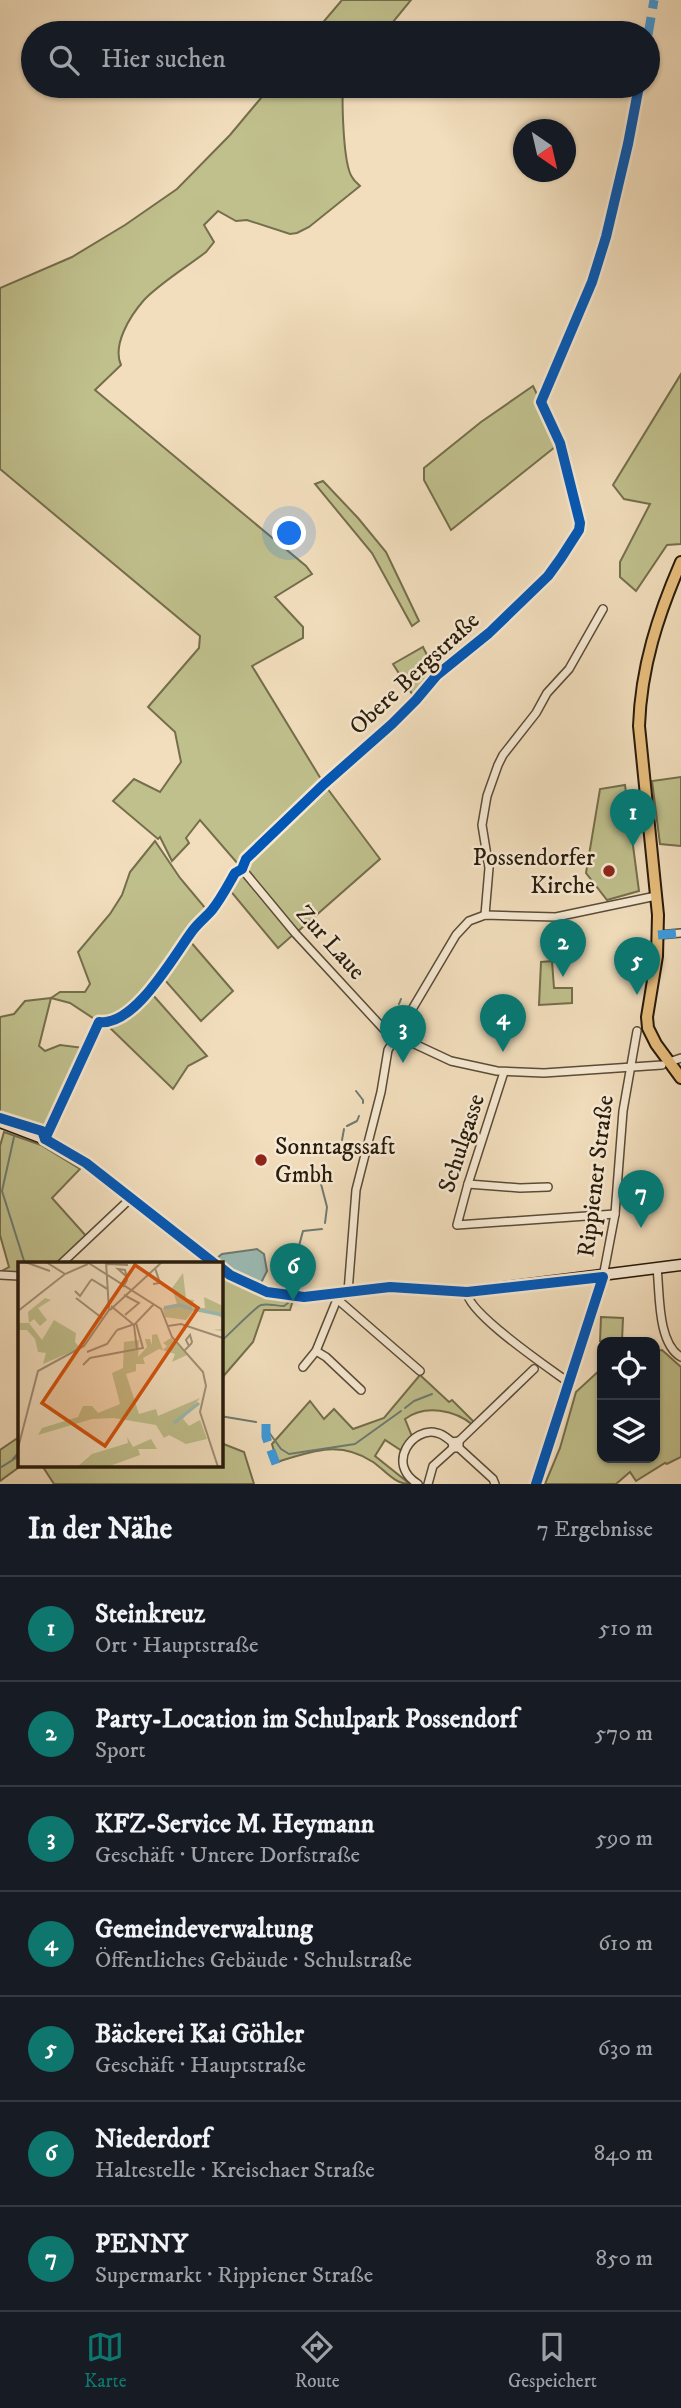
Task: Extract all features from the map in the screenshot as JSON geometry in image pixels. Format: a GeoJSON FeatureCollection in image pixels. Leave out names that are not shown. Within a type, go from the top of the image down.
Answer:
{"type":"FeatureCollection","features":[{"type":"Feature","properties":{"kind":"main road"},"geometry":{"type":"LineString","coordinates":[[681,562],[660,612],[641,697],[640,739],[659,935],[646,1017],[648,1028],[666,1064],[681,1078]]}},
{"type":"Feature","properties":{"kind":"main road"},"geometry":{"type":"LineString","coordinates":[[0,1122],[63,1148],[212,1262]]}},
{"type":"Feature","properties":{"kind":"main road"},"geometry":{"type":"LineString","coordinates":[[222,1269],[267,1292],[303,1297],[341,1295],[390,1287],[467,1292],[603,1277],[681,1265]]}},
{"type":"Feature","properties":{"kind":"main road","name":"Rippiener Straße"},"geometry":{"type":"LineString","coordinates":[[537,1484],[603,1277]]}},
{"type":"Feature","properties":{"kind":"street","name":"Obere Bergstraße"},"geometry":{"type":"LineString","coordinates":[[242,869],[246,859],[267,837],[392,724],[437,675],[489,633],[548,576],[579,530],[578,510],[571,489]]}},
{"type":"Feature","properties":{"kind":"street"},"geometry":{"type":"LineString","coordinates":[[485,915],[489,868],[482,825],[498,765],[536,713],[547,693],[564,678],[603,609]]}},
{"type":"Feature","properties":{"kind":"street","name":"Zur Laue"},"geometry":{"type":"LineString","coordinates":[[242,869],[295,933],[395,1038]]}},
{"type":"Feature","properties":{"kind":"street"},"geometry":{"type":"LineString","coordinates":[[303,1367],[316,1351],[341,1295],[356,1190],[381,1092],[385,1062],[395,1038],[456,935],[469,921],[485,915],[555,917],[656,896]]}},
{"type":"Feature","properties":{"kind":"street"},"geometry":{"type":"LineString","coordinates":[[659,935],[681,933]]}},
{"type":"Feature","properties":{"kind":"street","name":"Rippiener Straße"},"geometry":{"type":"LineString","coordinates":[[603,1277],[615,1214],[623,1111],[637,1031]]}},
{"type":"Feature","properties":{"kind":"street"},"geometry":{"type":"LineString","coordinates":[[395,1038],[451,1061],[504,1072],[540,1073],[629,1067],[666,1064],[681,1058]]}},
{"type":"Feature","properties":{"kind":"street","name":"Schulgasse"},"geometry":{"type":"LineString","coordinates":[[504,1072],[457,1226],[615,1214]]}},
{"type":"Feature","properties":{"kind":"street"},"geometry":{"type":"LineString","coordinates":[[468,1184],[548,1187]]}},
{"type":"Feature","properties":{"kind":"street"},"geometry":{"type":"LineString","coordinates":[[63,1262],[131,1198]]}},
{"type":"Feature","properties":{"kind":"street"},"geometry":{"type":"LineString","coordinates":[[657,1268],[666,1340],[675,1354],[681,1357]]}},
{"type":"Feature","properties":{"kind":"street"},"geometry":{"type":"LineString","coordinates":[[0,1275],[18,1276]]}},
{"type":"Feature","properties":{"kind":"street"},"geometry":{"type":"LineString","coordinates":[[467,1292],[469,1301],[505,1336],[568,1382]]}},
{"type":"Feature","properties":{"kind":"street"},"geometry":{"type":"LineString","coordinates":[[341,1295],[420,1371]]}},
{"type":"Feature","properties":{"kind":"street"},"geometry":{"type":"LineString","coordinates":[[316,1351],[361,1390]]}},
{"type":"Feature","properties":{"kind":"street"},"geometry":{"type":"LineString","coordinates":[[428,1484],[433,1466],[534,1369]]}},
{"type":"Feature","properties":{"kind":"street"},"geometry":{"type":"LineString","coordinates":[[418,1484],[405,1475],[403,1452],[415,1439],[427,1432],[435,1432],[455,1445],[494,1479],[495,1484]]}},
{"type":"Feature","properties":{"kind":"green space"},"geometry":{"type":"Polygon","coordinates":[[[342,0],[411,0],[394,21],[324,21],[342,0]]]}},
{"type":"Feature","properties":{"kind":"green space"},"geometry":{"type":"Polygon","coordinates":[[[261,98],[343,98],[347,160],[352,177],[360,186],[309,227],[297,233],[290,234],[247,220],[236,221],[218,211],[204,225],[214,242],[206,252],[144,300],[124,331],[119,349],[121,365],[95,390],[306,566],[312,574],[275,597],[303,627],[303,638],[252,666],[324,784],[380,859],[297,932],[249,874],[246,865],[265,835],[238,864],[200,820],[186,838],[189,843],[172,861],[160,837],[158,839],[113,801],[134,779],[160,792],[181,762],[175,732],[148,707],[199,648],[200,636],[0,469],[0,288],[72,257],[125,225],[177,189],[230,135],[261,98]]]}},
{"type":"Feature","properties":{"kind":"green space"},"geometry":{"type":"Polygon","coordinates":[[[681,374],[681,544],[667,545],[636,591],[620,577],[620,562],[650,504],[624,499],[613,485],[681,374]]]}},
{"type":"Feature","properties":{"kind":"green space"},"geometry":{"type":"Polygon","coordinates":[[[533,386],[560,443],[451,530],[424,480],[424,468],[481,422],[533,386]]]}},
{"type":"Feature","properties":{"kind":"green space"},"geometry":{"type":"Polygon","coordinates":[[[323,481],[386,552],[419,621],[412,626],[372,553],[315,484],[323,481]]]}},
{"type":"Feature","properties":{"kind":"green space"},"geometry":{"type":"Polygon","coordinates":[[[423,647],[437,675],[416,700],[393,664],[423,647]]]}},
{"type":"Feature","properties":{"kind":"green space"},"geometry":{"type":"Polygon","coordinates":[[[681,777],[681,846],[660,844],[652,781],[681,777]]]}},
{"type":"Feature","properties":{"kind":"green space"},"geometry":{"type":"Polygon","coordinates":[[[625,785],[639,891],[607,900],[586,873],[600,789],[625,785]]]}},
{"type":"Feature","properties":{"kind":"green space"},"geometry":{"type":"Polygon","coordinates":[[[155,841],[180,878],[206,909],[184,936],[150,987],[134,1002],[138,1006],[152,994],[207,1056],[188,1066],[173,1089],[105,1023],[99,1022],[70,1003],[51,998],[60,992],[85,992],[90,984],[78,952],[110,914],[122,895],[130,872],[155,841]]]}},
{"type":"Feature","properties":{"kind":"green space"},"geometry":{"type":"Polygon","coordinates":[[[238,873],[242,873],[294,934],[278,948],[228,888],[238,873]]]}},
{"type":"Feature","properties":{"kind":"green space"},"geometry":{"type":"Polygon","coordinates":[[[189,940],[233,991],[201,1021],[163,978],[189,940]]]}},
{"type":"Feature","properties":{"kind":"green space"},"geometry":{"type":"Polygon","coordinates":[[[552,961],[554,988],[572,988],[572,1003],[539,1005],[541,962],[552,961]]]}},
{"type":"Feature","properties":{"kind":"green space"},"geometry":{"type":"Polygon","coordinates":[[[51,998],[39,1046],[45,1051],[60,1045],[84,1048],[48,1126],[0,1112],[0,1017],[14,1014],[25,1001],[51,998]]]}},
{"type":"Feature","properties":{"kind":"green space"},"geometry":{"type":"Polygon","coordinates":[[[4,1132],[41,1145],[80,1169],[52,1198],[87,1237],[59,1262],[18,1262],[18,1274],[0,1272],[9,1267],[0,1235],[0,1146],[4,1132]]]}},
{"type":"Feature","properties":{"kind":"green space"},"geometry":{"type":"Polygon","coordinates":[[[222,1267],[293,1300],[290,1310],[264,1310],[253,1342],[222,1378],[222,1267]]]}},
{"type":"Feature","properties":{"kind":"green space"},"geometry":{"type":"Polygon","coordinates":[[[601,1317],[623,1318],[622,1337],[600,1337],[601,1317]]]}},
{"type":"Feature","properties":{"kind":"green space"},"geometry":{"type":"Polygon","coordinates":[[[660,1350],[681,1367],[681,1457],[665,1463],[636,1481],[630,1472],[616,1484],[545,1484],[560,1448],[576,1392],[597,1373],[597,1463],[660,1463],[660,1350]]]}},
{"type":"Feature","properties":{"kind":"green space"},"geometry":{"type":"Polygon","coordinates":[[[420,1375],[449,1402],[452,1400],[475,1423],[473,1425],[458,1416],[431,1410],[413,1414],[405,1419],[413,1439],[402,1451],[385,1440],[375,1456],[410,1484],[395,1479],[361,1455],[337,1449],[314,1451],[277,1462],[272,1444],[310,1401],[324,1419],[334,1409],[353,1429],[384,1418],[420,1375]]]}},
{"type":"Feature","properties":{"kind":"green space"},"geometry":{"type":"Polygon","coordinates":[[[18,1438],[18,1466],[21,1466],[0,1481],[0,1450],[18,1438]]]}},
{"type":"Feature","properties":{"kind":"green space"},"geometry":{"type":"Polygon","coordinates":[[[222,1443],[244,1452],[254,1484],[54,1484],[43,1467],[222,1466],[222,1443]]]}},
{"type":"Feature","properties":{"kind":"water"},"geometry":{"type":"Polygon","coordinates":[[[257,1249],[264,1254],[267,1271],[260,1285],[241,1276],[217,1258],[222,1254],[257,1249]]]}},
{"type":"Feature","properties":{"kind":"waterway"},"geometry":{"type":"LineString","coordinates":[[399,1004],[401,999]]}},
{"type":"Feature","properties":{"kind":"waterway"},"geometry":{"type":"LineString","coordinates":[[392,1018],[397,1008]]}},
{"type":"Feature","properties":{"kind":"waterway"},"geometry":{"type":"LineString","coordinates":[[356,1091],[363,1103]]}},
{"type":"Feature","properties":{"kind":"waterway"},"geometry":{"type":"LineString","coordinates":[[347,1126],[357,1121],[359,1116]]}},
{"type":"Feature","properties":{"kind":"waterway"},"geometry":{"type":"LineString","coordinates":[[342,1140],[344,1129]]}},
{"type":"Feature","properties":{"kind":"waterway"},"geometry":{"type":"LineString","coordinates":[[14,1137],[2,1191],[24,1262]]}},
{"type":"Feature","properties":{"kind":"waterway"},"geometry":{"type":"LineString","coordinates":[[321,1184],[327,1207],[325,1223]]}},
{"type":"Feature","properties":{"kind":"waterway"},"geometry":{"type":"LineString","coordinates":[[292,1292],[294,1265],[298,1260],[297,1253],[303,1231],[322,1229]]}},
{"type":"Feature","properties":{"kind":"waterway"},"geometry":{"type":"LineString","coordinates":[[222,1340],[261,1305],[284,1306],[288,1303]]}},
{"type":"Feature","properties":{"kind":"waterway"},"geometry":{"type":"LineString","coordinates":[[405,1408],[432,1394]]}},
{"type":"Feature","properties":{"kind":"waterway"},"geometry":{"type":"LineString","coordinates":[[268,1431],[281,1449],[289,1454],[355,1444],[401,1411]]}},
{"type":"Feature","properties":{"kind":"waterway"},"geometry":{"type":"LineString","coordinates":[[222,1416],[256,1422]]}},
{"type":"Feature","properties":{"kind":"waterway"},"geometry":{"type":"LineString","coordinates":[[13,1459],[18,1453]]}},
{"type":"Feature","properties":{"kind":"waterway"},"geometry":{"type":"LineString","coordinates":[[0,1468],[18,1457]]}},
{"type":"Feature","properties":{"kind":"marked path"},"geometry":{"type":"LineString","coordinates":[[650,21],[654,0]]}},
{"type":"Feature","properties":{"kind":"marked path"},"geometry":{"type":"LineString","coordinates":[[658,935],[681,933]]}},
{"type":"Feature","properties":{"kind":"marked path"},"geometry":{"type":"LineString","coordinates":[[266,1424],[266,1437],[276,1464]]}},
{"type":"Feature","properties":{"kind":"cycle path"},"geometry":{"type":"LineString","coordinates":[[45,1139],[99,1022],[113,1021],[140,1002],[193,930],[215,906],[235,873],[242,869],[246,859],[324,784],[392,724],[437,675],[489,633],[548,576],[579,530],[580,523],[560,443],[541,402],[592,282],[606,237],[637,98]]}},
{"type":"Feature","properties":{"kind":"cycle path"},"geometry":{"type":"LineString","coordinates":[[0,1118],[42,1131],[45,1139],[86,1163],[212,1262]]}},
{"type":"Feature","properties":{"kind":"cycle path"},"geometry":{"type":"LineString","coordinates":[[222,1269],[267,1292],[304,1297],[390,1287],[467,1292],[603,1277],[536,1484]]}},
{"type":"Feature","properties":{"kind":"place","name":"Steinkreuz"},"geometry":{"type":"Point","coordinates":[633,847]}},
{"type":"Feature","properties":{"kind":"place","name":"Possendorfer Kirche"},"geometry":{"type":"Point","coordinates":[609,871]}},
{"type":"Feature","properties":{"kind":"place","name":"Party-Location im Schulpark Possendorf"},"geometry":{"type":"Point","coordinates":[563,977]}},
{"type":"Feature","properties":{"kind":"place","name":"Bäckerei Kai Göhler"},"geometry":{"type":"Point","coordinates":[637,995]}},
{"type":"Feature","properties":{"kind":"place","name":"Gemeindeverwaltung"},"geometry":{"type":"Point","coordinates":[503,1052]}},
{"type":"Feature","properties":{"kind":"place","name":"KFZ-Service M. Heymann"},"geometry":{"type":"Point","coordinates":[403,1063]}},
{"type":"Feature","properties":{"kind":"place","name":"Sonntagssaft Gmbh"},"geometry":{"type":"Point","coordinates":[261,1160]}},
{"type":"Feature","properties":{"kind":"place","name":"PENNY"},"geometry":{"type":"Point","coordinates":[641,1228]}},
{"type":"Feature","properties":{"kind":"place","name":"Niederdorf"},"geometry":{"type":"Point","coordinates":[293,1301]}}]}
